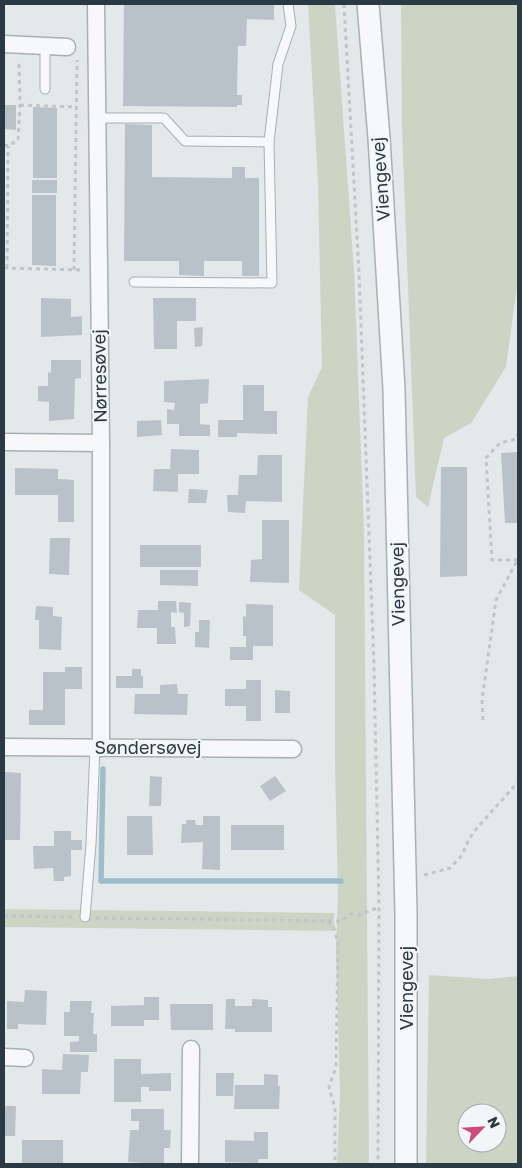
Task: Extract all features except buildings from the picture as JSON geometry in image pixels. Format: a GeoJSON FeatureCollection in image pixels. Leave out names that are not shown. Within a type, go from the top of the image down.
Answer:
{"type":"FeatureCollection","features":[{"type":"Feature","properties":{"kind":"street","name":"Nørresøvej"},"geometry":{"type":"LineString","coordinates":[[96,4],[99,118],[101,443],[98,748]]}},
{"type":"Feature","properties":{"kind":"street","name":"Viengevej"},"geometry":{"type":"LineString","coordinates":[[368,4],[379,138],[394,389],[406,876],[406,1164]]}},
{"type":"Feature","properties":{"kind":"street"},"geometry":{"type":"LineString","coordinates":[[11,44],[45,46],[72,53]]}},
{"type":"Feature","properties":{"kind":"street"},"geometry":{"type":"LineString","coordinates":[[4,442],[101,443]]}},
{"type":"Feature","properties":{"kind":"street","name":"Søndersøvej"},"geometry":{"type":"LineString","coordinates":[[4,747],[293,749]]}},
{"type":"Feature","properties":{"kind":"street"},"geometry":{"type":"LineString","coordinates":[[190,1164],[191,1049]]}},
{"type":"Feature","properties":{"kind":"street"},"geometry":{"type":"LineString","coordinates":[[4,1057],[25,1058]]}},
{"type":"Feature","properties":{"kind":"lane"},"geometry":{"type":"LineString","coordinates":[[134,282],[272,283],[269,142],[278,64],[291,26],[288,4]]}},
{"type":"Feature","properties":{"kind":"lane"},"geometry":{"type":"LineString","coordinates":[[45,46],[45,90]]}},
{"type":"Feature","properties":{"kind":"lane"},"geometry":{"type":"LineString","coordinates":[[99,118],[164,118],[185,142],[269,142]]}},
{"type":"Feature","properties":{"kind":"lane"},"geometry":{"type":"LineString","coordinates":[[84,917],[98,748]]}},
{"type":"Feature","properties":{"kind":"path"},"geometry":{"type":"LineString","coordinates":[[344,4],[359,273],[374,666],[379,907],[378,1164]]}},
{"type":"Feature","properties":{"kind":"path"},"geometry":{"type":"LineString","coordinates":[[11,44],[20,105],[18,140],[6,146],[6,268],[99,271]]}},
{"type":"Feature","properties":{"kind":"path"},"geometry":{"type":"LineString","coordinates":[[72,53],[76,107],[74,270]]}},
{"type":"Feature","properties":{"kind":"path"},"geometry":{"type":"LineString","coordinates":[[20,105],[76,107]]}},
{"type":"Feature","properties":{"kind":"path"},"geometry":{"type":"LineString","coordinates":[[518,434],[516,439],[500,443],[486,458],[492,560],[518,559]]}},
{"type":"Feature","properties":{"kind":"path"},"geometry":{"type":"LineString","coordinates":[[483,720],[482,700],[496,600],[518,559]]}},
{"type":"Feature","properties":{"kind":"path"},"geometry":{"type":"LineString","coordinates":[[406,876],[428,874],[450,868],[462,855],[469,839],[477,828],[518,782]]}},
{"type":"Feature","properties":{"kind":"path"},"geometry":{"type":"LineString","coordinates":[[4,916],[342,921],[350,914],[360,915],[379,907]]}},
{"type":"Feature","properties":{"kind":"path"},"geometry":{"type":"LineString","coordinates":[[328,920],[334,928],[338,943],[336,1066],[329,1087],[336,1108],[335,1164]]}},
{"type":"Feature","properties":{"kind":"green space"},"geometry":{"type":"Polygon","coordinates":[[[308,4],[335,4],[354,270],[364,531],[369,1164],[337,1164],[340,1094],[336,947],[338,895],[335,763],[335,615],[299,590],[308,397],[322,367],[318,182],[308,4]]]}},
{"type":"Feature","properties":{"kind":"green space"},"geometry":{"type":"Polygon","coordinates":[[[401,4],[518,4],[518,279],[506,367],[471,423],[444,438],[428,507],[416,497],[402,129],[401,4]]]}},
{"type":"Feature","properties":{"kind":"green space"},"geometry":{"type":"Polygon","coordinates":[[[4,909],[334,913],[334,931],[4,927],[4,909]]]}},
{"type":"Feature","properties":{"kind":"green space"},"geometry":{"type":"Polygon","coordinates":[[[429,975],[488,979],[518,976],[518,1164],[426,1164],[429,975]]]}},
{"type":"Feature","properties":{"kind":"waterway"},"geometry":{"type":"LineString","coordinates":[[103,769],[101,881],[341,881]]}}]}
